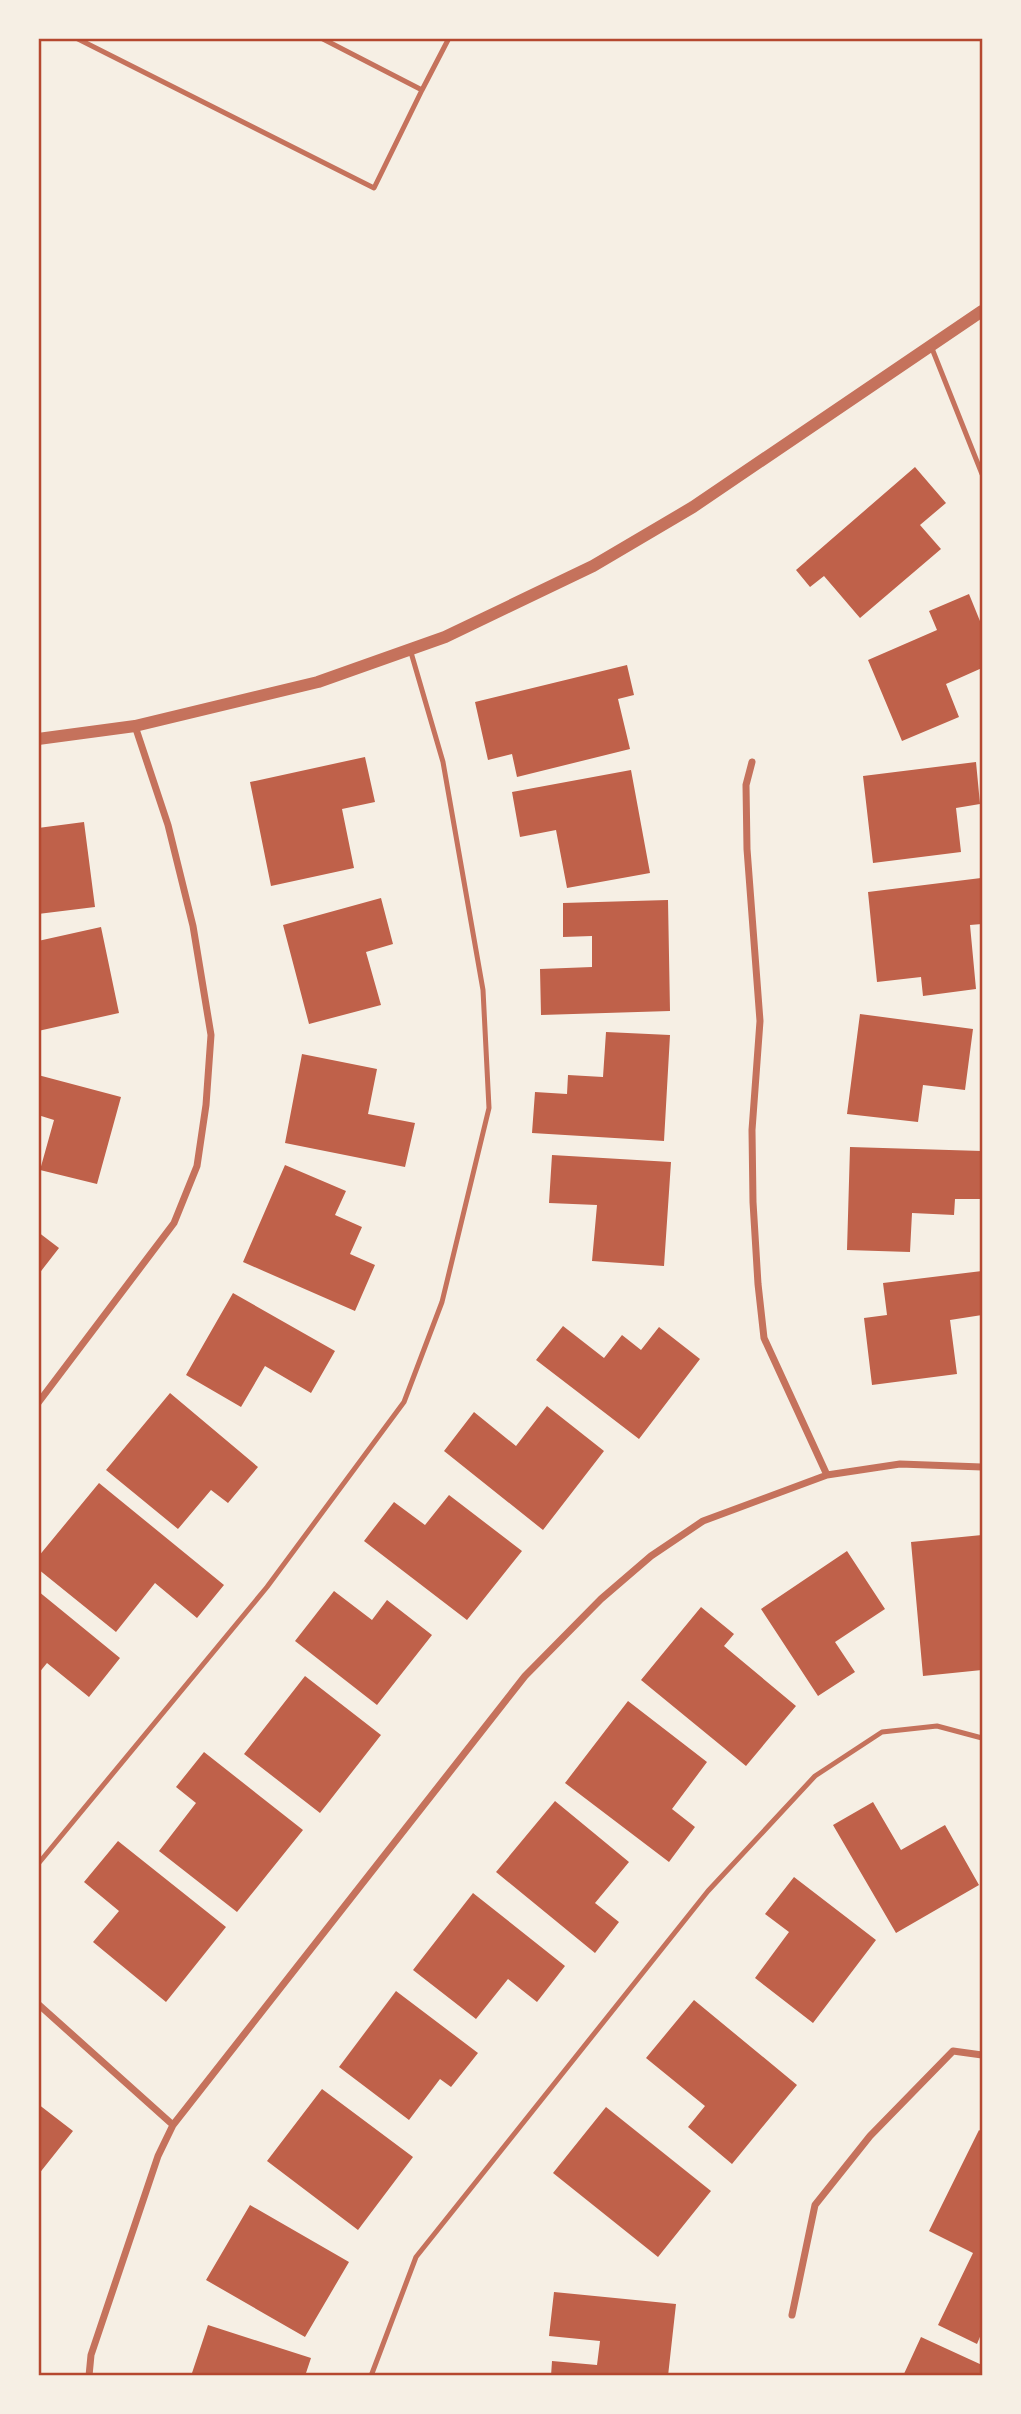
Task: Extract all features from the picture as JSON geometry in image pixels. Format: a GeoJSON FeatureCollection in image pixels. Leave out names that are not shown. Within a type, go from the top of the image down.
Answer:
{"type":"FeatureCollection","features":[{"type":"Feature","properties":{"kind":"street"},"geometry":{"type":"LineString","coordinates":[[38,739],[135,726],[318,682],[445,637],[593,566],[701,502],[982,311]]}},
{"type":"Feature","properties":{"kind":"street"},"geometry":{"type":"LineString","coordinates":[[38,1403],[174,1223],[197,1166],[206,1105],[211,1035],[193,926],[168,825],[135,726]]}},
{"type":"Feature","properties":{"kind":"street"},"geometry":{"type":"LineString","coordinates":[[752,762],[746,785],[747,849],[760,1021],[752,1130],[758,1284],[764,1338],[827,1475]]}},
{"type":"Feature","properties":{"kind":"street"},"geometry":{"type":"LineString","coordinates":[[89,2375],[90,2355],[158,2156],[173,2125],[524,1676],[601,1599],[651,1556],[703,1521],[827,1475],[900,1464],[982,1467]]}},
{"type":"Feature","properties":{"kind":"street"},"geometry":{"type":"LineString","coordinates":[[38,2004],[173,2125]]}},
{"type":"Feature","properties":{"kind":"street"},"geometry":{"type":"LineString","coordinates":[[792,2315],[816,2205],[870,2136],[953,2051],[982,2055]]}},
{"type":"Feature","properties":{"kind":"lane"},"geometry":{"type":"LineString","coordinates":[[76,38],[374,188],[449,38]]}},
{"type":"Feature","properties":{"kind":"lane"},"geometry":{"type":"LineString","coordinates":[[321,38],[422,90]]}},
{"type":"Feature","properties":{"kind":"lane"},"geometry":{"type":"LineString","coordinates":[[931,346],[982,474]]}},
{"type":"Feature","properties":{"kind":"lane"},"geometry":{"type":"LineString","coordinates":[[38,1864],[267,1587],[404,1402],[442,1302],[489,1108],[483,990],[443,762],[410,649]]}},
{"type":"Feature","properties":{"kind":"lane"},"geometry":{"type":"LineString","coordinates":[[371,2375],[416,2257],[708,1891],[815,1776],[882,1732],[937,1726],[982,1738]]}},
{"type":"Feature","properties":{"kind":"building"},"geometry":{"type":"Polygon","coordinates":[[[915,467],[946,503],[920,525],[941,549],[860,618],[824,576],[810,587],[796,570],[915,467]]]}},
{"type":"Feature","properties":{"kind":"building"},"geometry":{"type":"Polygon","coordinates":[[[969,594],[982,626],[982,668],[946,684],[959,717],[902,741],[868,660],[937,630],[929,611],[969,594]]]}},
{"type":"Feature","properties":{"kind":"building"},"geometry":{"type":"Polygon","coordinates":[[[627,665],[634,695],[618,699],[630,749],[517,777],[512,754],[488,760],[475,702],[627,665]]]}},
{"type":"Feature","properties":{"kind":"building"},"geometry":{"type":"Polygon","coordinates":[[[365,757],[375,802],[342,809],[354,868],[271,886],[250,782],[365,757]]]}},
{"type":"Feature","properties":{"kind":"building"},"geometry":{"type":"Polygon","coordinates":[[[976,762],[980,804],[956,808],[961,852],[873,863],[863,776],[976,762]]]}},
{"type":"Feature","properties":{"kind":"building"},"geometry":{"type":"Polygon","coordinates":[[[631,770],[650,873],[567,888],[556,830],[520,837],[512,792],[631,770]]]}},
{"type":"Feature","properties":{"kind":"building"},"geometry":{"type":"Polygon","coordinates":[[[84,822],[95,907],[38,914],[38,828],[84,822]]]}},
{"type":"Feature","properties":{"kind":"building"},"geometry":{"type":"Polygon","coordinates":[[[981,878],[982,924],[970,925],[976,989],[923,996],[921,977],[877,982],[868,892],[981,878]]]}},
{"type":"Feature","properties":{"kind":"building"},"geometry":{"type":"Polygon","coordinates":[[[381,898],[393,944],[366,952],[381,1005],[309,1024],[283,925],[381,898]]]}},
{"type":"Feature","properties":{"kind":"building"},"geometry":{"type":"Polygon","coordinates":[[[668,900],[670,1011],[541,1015],[540,969],[592,967],[592,936],[563,937],[563,903],[668,900]]]}},
{"type":"Feature","properties":{"kind":"building"},"geometry":{"type":"Polygon","coordinates":[[[101,927],[119,1013],[38,1031],[38,941],[101,927]]]}},
{"type":"Feature","properties":{"kind":"building"},"geometry":{"type":"Polygon","coordinates":[[[860,1014],[973,1029],[965,1090],[923,1085],[918,1122],[847,1114],[860,1014]]]}},
{"type":"Feature","properties":{"kind":"building"},"geometry":{"type":"Polygon","coordinates":[[[606,1032],[670,1035],[664,1141],[532,1133],[535,1092],[567,1094],[568,1075],[603,1077],[606,1032]]]}},
{"type":"Feature","properties":{"kind":"building"},"geometry":{"type":"Polygon","coordinates":[[[302,1054],[377,1069],[368,1114],[415,1123],[405,1167],[285,1143],[302,1054]]]}},
{"type":"Feature","properties":{"kind":"building"},"geometry":{"type":"Polygon","coordinates":[[[38,1075],[121,1097],[97,1184],[40,1170],[54,1120],[38,1115],[38,1075]]]}},
{"type":"Feature","properties":{"kind":"building"},"geometry":{"type":"Polygon","coordinates":[[[850,1147],[982,1151],[982,1199],[955,1199],[954,1215],[912,1213],[910,1252],[847,1250],[850,1147]]]}},
{"type":"Feature","properties":{"kind":"building"},"geometry":{"type":"Polygon","coordinates":[[[552,1155],[671,1162],[664,1266],[592,1261],[597,1205],[549,1203],[552,1155]]]}},
{"type":"Feature","properties":{"kind":"building"},"geometry":{"type":"Polygon","coordinates":[[[285,1165],[346,1191],[335,1215],[362,1227],[350,1254],[375,1265],[355,1311],[243,1262],[285,1165]]]}},
{"type":"Feature","properties":{"kind":"building"},"geometry":{"type":"Polygon","coordinates":[[[38,1232],[59,1248],[38,1275],[38,1232]]]}},
{"type":"Feature","properties":{"kind":"building"},"geometry":{"type":"Polygon","coordinates":[[[982,1271],[982,1315],[950,1320],[957,1374],[872,1385],[864,1318],[887,1315],[883,1283],[982,1271]]]}},
{"type":"Feature","properties":{"kind":"building"},"geometry":{"type":"Polygon","coordinates":[[[233,1293],[335,1351],[311,1393],[265,1366],[241,1407],[186,1375],[233,1293]]]}},
{"type":"Feature","properties":{"kind":"building"},"geometry":{"type":"Polygon","coordinates":[[[563,1326],[604,1358],[622,1335],[641,1350],[659,1327],[700,1359],[639,1439],[536,1360],[563,1326]]]}},
{"type":"Feature","properties":{"kind":"building"},"geometry":{"type":"Polygon","coordinates":[[[170,1393],[258,1467],[228,1503],[211,1490],[178,1529],[106,1470],[170,1393]]]}},
{"type":"Feature","properties":{"kind":"building"},"geometry":{"type":"Polygon","coordinates":[[[547,1406],[604,1451],[543,1530],[444,1451],[474,1412],[516,1446],[547,1406]]]}},
{"type":"Feature","properties":{"kind":"building"},"geometry":{"type":"Polygon","coordinates":[[[99,1483],[224,1585],[197,1618],[155,1583],[116,1632],[38,1569],[38,1557],[99,1483]]]}},
{"type":"Feature","properties":{"kind":"building"},"geometry":{"type":"Polygon","coordinates":[[[449,1495],[522,1551],[467,1620],[364,1541],[394,1502],[425,1525],[449,1495]]]}},
{"type":"Feature","properties":{"kind":"building"},"geometry":{"type":"Polygon","coordinates":[[[982,1535],[982,1670],[923,1676],[911,1542],[982,1535]]]}},
{"type":"Feature","properties":{"kind":"building"},"geometry":{"type":"Polygon","coordinates":[[[847,1551],[885,1609],[835,1642],[855,1672],[818,1696],[761,1609],[847,1551]]]}},
{"type":"Feature","properties":{"kind":"building"},"geometry":{"type":"Polygon","coordinates":[[[38,1591],[120,1658],[89,1697],[47,1663],[38,1674],[38,1591]]]}},
{"type":"Feature","properties":{"kind":"building"},"geometry":{"type":"Polygon","coordinates":[[[334,1591],[372,1620],[387,1600],[432,1635],[377,1705],[295,1641],[334,1591]]]}},
{"type":"Feature","properties":{"kind":"building"},"geometry":{"type":"Polygon","coordinates":[[[701,1607],[734,1634],[724,1646],[796,1706],[746,1766],[641,1680],[701,1607]]]}},
{"type":"Feature","properties":{"kind":"building"},"geometry":{"type":"Polygon","coordinates":[[[305,1676],[381,1735],[320,1813],[244,1754],[305,1676]]]}},
{"type":"Feature","properties":{"kind":"building"},"geometry":{"type":"Polygon","coordinates":[[[628,1701],[707,1762],[672,1809],[695,1827],[669,1862],[565,1783],[628,1701]]]}},
{"type":"Feature","properties":{"kind":"building"},"geometry":{"type":"Polygon","coordinates":[[[204,1752],[303,1830],[237,1912],[159,1851],[196,1803],[176,1787],[204,1752]]]}},
{"type":"Feature","properties":{"kind":"building"},"geometry":{"type":"Polygon","coordinates":[[[555,1801],[629,1862],[595,1903],[619,1922],[595,1953],[496,1872],[555,1801]]]}},
{"type":"Feature","properties":{"kind":"building"},"geometry":{"type":"Polygon","coordinates":[[[873,1802],[901,1850],[945,1825],[979,1885],[896,1933],[833,1825],[873,1802]]]}},
{"type":"Feature","properties":{"kind":"building"},"geometry":{"type":"Polygon","coordinates":[[[118,1841],[226,1927],[166,2002],[93,1942],[119,1911],[84,1882],[118,1841]]]}},
{"type":"Feature","properties":{"kind":"building"},"geometry":{"type":"Polygon","coordinates":[[[794,1877],[876,1940],[813,2023],[755,1978],[789,1932],[765,1914],[794,1877]]]}},
{"type":"Feature","properties":{"kind":"building"},"geometry":{"type":"Polygon","coordinates":[[[473,1893],[565,1966],[537,2002],[508,1979],[476,2019],[413,1970],[473,1893]]]}},
{"type":"Feature","properties":{"kind":"building"},"geometry":{"type":"Polygon","coordinates":[[[396,1991],[478,2053],[451,2087],[440,2079],[409,2120],[339,2067],[396,1991]]]}},
{"type":"Feature","properties":{"kind":"building"},"geometry":{"type":"Polygon","coordinates":[[[694,2000],[797,2085],[732,2164],[688,2127],[705,2106],[646,2058],[694,2000]]]}},
{"type":"Feature","properties":{"kind":"building"},"geometry":{"type":"Polygon","coordinates":[[[322,2089],[413,2157],[358,2230],[267,2161],[322,2089]]]}},
{"type":"Feature","properties":{"kind":"building"},"geometry":{"type":"Polygon","coordinates":[[[38,2104],[73,2131],[38,2175],[38,2104]]]}},
{"type":"Feature","properties":{"kind":"building"},"geometry":{"type":"Polygon","coordinates":[[[606,2107],[711,2191],[658,2257],[553,2173],[606,2107]]]}},
{"type":"Feature","properties":{"kind":"building"},"geometry":{"type":"Polygon","coordinates":[[[979,2130],[982,2132],[982,2332],[977,2344],[938,2325],[973,2253],[929,2231],[979,2130]]]}},
{"type":"Feature","properties":{"kind":"building"},"geometry":{"type":"Polygon","coordinates":[[[250,2205],[349,2262],[305,2337],[206,2280],[250,2205]]]}},
{"type":"Feature","properties":{"kind":"building"},"geometry":{"type":"Polygon","coordinates":[[[554,2292],[676,2304],[668,2376],[551,2376],[552,2361],[597,2365],[600,2341],[549,2336],[554,2292]]]}},
{"type":"Feature","properties":{"kind":"building"},"geometry":{"type":"Polygon","coordinates":[[[208,2325],[311,2358],[305,2376],[191,2376],[208,2325]]]}},
{"type":"Feature","properties":{"kind":"building"},"geometry":{"type":"Polygon","coordinates":[[[921,2337],[982,2365],[982,2376],[903,2376],[921,2337]]]}}]}
